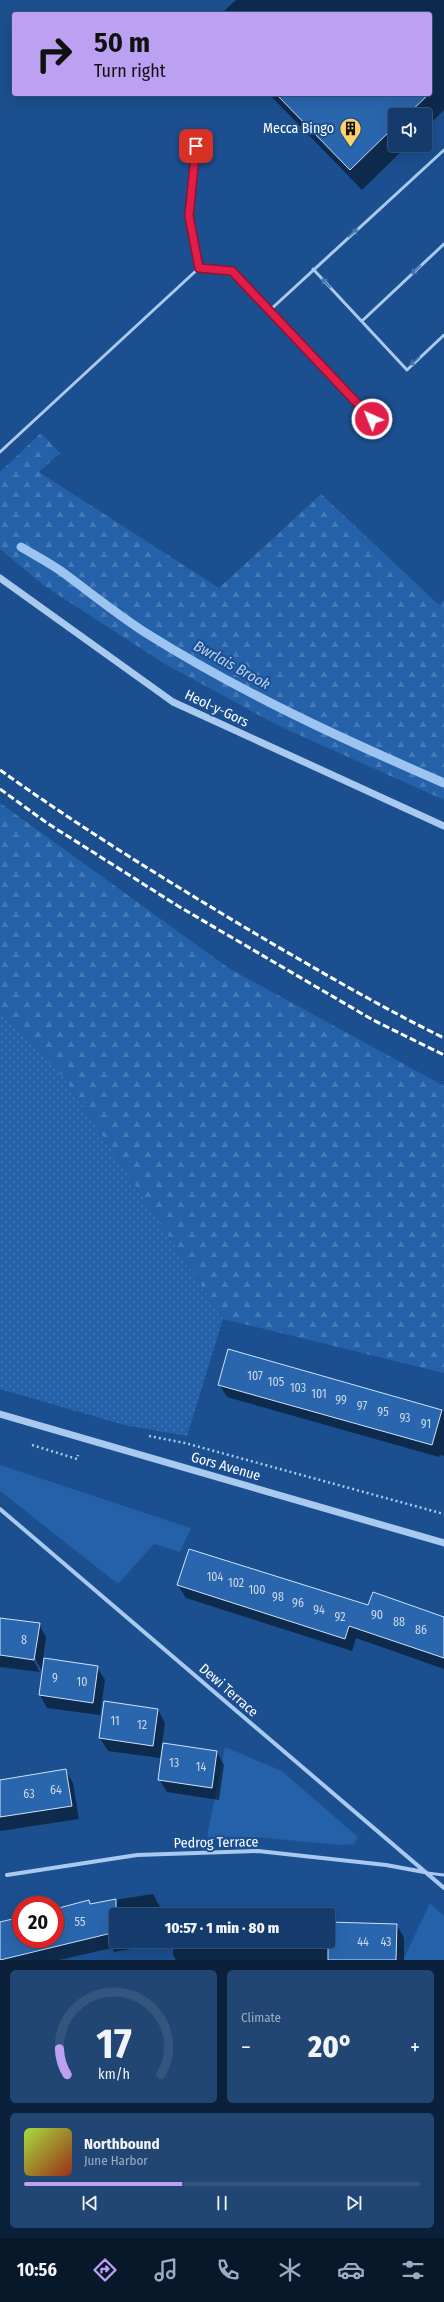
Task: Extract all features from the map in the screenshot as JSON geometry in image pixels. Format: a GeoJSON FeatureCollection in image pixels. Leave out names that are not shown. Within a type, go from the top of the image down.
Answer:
{"type":"FeatureCollection","features":[{"type":"Feature","properties":{"kind":"street","name":"Heol-y-Gors"},"geometry":{"type":"LineString","coordinates":[[0,578],[173,702],[444,826]]}},
{"type":"Feature","properties":{"kind":"street","name":"Gors Avenue"},"geometry":{"type":"LineString","coordinates":[[0,1414],[444,1543]]}},
{"type":"Feature","properties":{"kind":"street","name":"Dewi Terrace"},"geometry":{"type":"LineString","coordinates":[[0,1509],[444,1888]]}},
{"type":"Feature","properties":{"kind":"street","name":"Pedrog Terrace"},"geometry":{"type":"LineString","coordinates":[[7,1875],[137,1855],[258,1851],[386,1865],[426,1872]]}},
{"type":"Feature","properties":{"kind":"lane"},"geometry":{"type":"LineString","coordinates":[[198,132],[189,216],[199,268]]}},
{"type":"Feature","properties":{"kind":"lane"},"geometry":{"type":"LineString","coordinates":[[269,311],[444,150]]}},
{"type":"Feature","properties":{"kind":"lane"},"geometry":{"type":"LineString","coordinates":[[362,321],[444,244]]}},
{"type":"Feature","properties":{"kind":"lane"},"geometry":{"type":"LineString","coordinates":[[0,452],[199,268],[232,271],[372,419]]}},
{"type":"Feature","properties":{"kind":"lane"},"geometry":{"type":"LineString","coordinates":[[313,269],[407,370],[444,335]]}},
{"type":"Feature","properties":{"kind":"lane"},"geometry":{"type":"LineString","coordinates":[[426,1872],[444,1875]]}},
{"type":"Feature","properties":{"kind":"path"},"geometry":{"type":"LineString","coordinates":[[147,1435],[185,1443],[444,1514]]}},
{"type":"Feature","properties":{"kind":"green space"},"geometry":{"type":"Polygon","coordinates":[[[41,433],[60,453],[39,472],[219,588],[321,494],[439,605],[444,600],[444,800],[277,725],[165,664],[43,585],[0,549],[0,472],[41,433]]]}},
{"type":"Feature","properties":{"kind":"green space"},"geometry":{"type":"Polygon","coordinates":[[[0,803],[230,969],[444,1086],[444,1373],[223,1319],[64,1078],[0,1013],[0,803]]]}},
{"type":"Feature","properties":{"kind":"green space"},"geometry":{"type":"Polygon","coordinates":[[[0,1013],[64,1078],[223,1319],[187,1436],[124,1425],[0,1389],[0,1013]]]}},
{"type":"Feature","properties":{"kind":"green space"},"geometry":{"type":"Polygon","coordinates":[[[0,1465],[191,1528],[180,1552],[154,1544],[118,1584],[0,1491],[0,1465]]]}},
{"type":"Feature","properties":{"kind":"green space"},"geometry":{"type":"Polygon","coordinates":[[[225,1747],[282,1771],[358,1837],[354,1844],[340,1845],[255,1837],[207,1837],[225,1747]]]}},
{"type":"Feature","properties":{"kind":"green space"},"geometry":{"type":"Polygon","coordinates":[[[430,1903],[444,1916],[444,1960],[403,1960],[430,1903]]]}},
{"type":"Feature","properties":{"kind":"building","name":"Mecca Bingo"},"geometry":{"type":"Polygon","coordinates":[[[278,96],[427,96],[414,108],[388,108],[388,133],[350,170],[278,96]]]}},
{"type":"Feature","properties":{"kind":"building"},"geometry":{"type":"Polygon","coordinates":[[[228,1349],[442,1410],[432,1445],[218,1385],[228,1349]]]}},
{"type":"Feature","properties":{"kind":"building"},"geometry":{"type":"Polygon","coordinates":[[[189,1549],[368,1605],[373,1592],[444,1617],[444,1658],[349,1626],[345,1639],[177,1585],[189,1549]]]}},
{"type":"Feature","properties":{"kind":"building"},"geometry":{"type":"Polygon","coordinates":[[[0,1618],[40,1623],[34,1660],[0,1655],[0,1618]]]}},
{"type":"Feature","properties":{"kind":"building"},"geometry":{"type":"Polygon","coordinates":[[[44,1658],[98,1666],[93,1703],[39,1695],[44,1658]]]}},
{"type":"Feature","properties":{"kind":"building"},"geometry":{"type":"Polygon","coordinates":[[[104,1701],[158,1709],[153,1746],[99,1738],[104,1701]]]}},
{"type":"Feature","properties":{"kind":"building"},"geometry":{"type":"Polygon","coordinates":[[[163,1743],[217,1751],[212,1788],[158,1780],[163,1743]]]}},
{"type":"Feature","properties":{"kind":"building"},"geometry":{"type":"Polygon","coordinates":[[[66,1769],[72,1806],[0,1817],[0,1780],[66,1769]]]}},
{"type":"Feature","properties":{"kind":"building"},"geometry":{"type":"Polygon","coordinates":[[[116,1899],[116,1908],[109,1908],[109,1934],[64,1945],[64,1907],[89,1900],[90,1904],[116,1899]]]}},
{"type":"Feature","properties":{"kind":"building"},"geometry":{"type":"Polygon","coordinates":[[[12,1919],[12,1948],[50,1948],[0,1960],[0,1922],[12,1919]]]}},
{"type":"Feature","properties":{"kind":"building"},"geometry":{"type":"Polygon","coordinates":[[[335,1922],[397,1924],[396,1960],[328,1960],[328,1948],[335,1948],[335,1922]]]}},
{"type":"Feature","properties":{"kind":"waterway","name":"Bwrlais Brook"},"geometry":{"type":"LineString","coordinates":[[21,547],[60,570],[115,612],[182,655],[292,714],[444,783]]}},
{"type":"Feature","properties":{"kind":"railway"},"geometry":{"type":"LineString","coordinates":[[0,770],[161,877],[351,989],[444,1038]]}},
{"type":"Feature","properties":{"kind":"railway"},"geometry":{"type":"LineString","coordinates":[[0,789],[47,823],[178,906],[373,1020],[444,1055]]}},
{"type":"Feature","properties":{"kind":"place","name":"Mecca Bingo"},"geometry":{"type":"Point","coordinates":[350,148]}},
{"type":"Feature","properties":{"kind":"route"},"geometry":{"type":"LineString","coordinates":[[196,146],[189,216],[199,268],[232,271],[372,419]]}}]}
